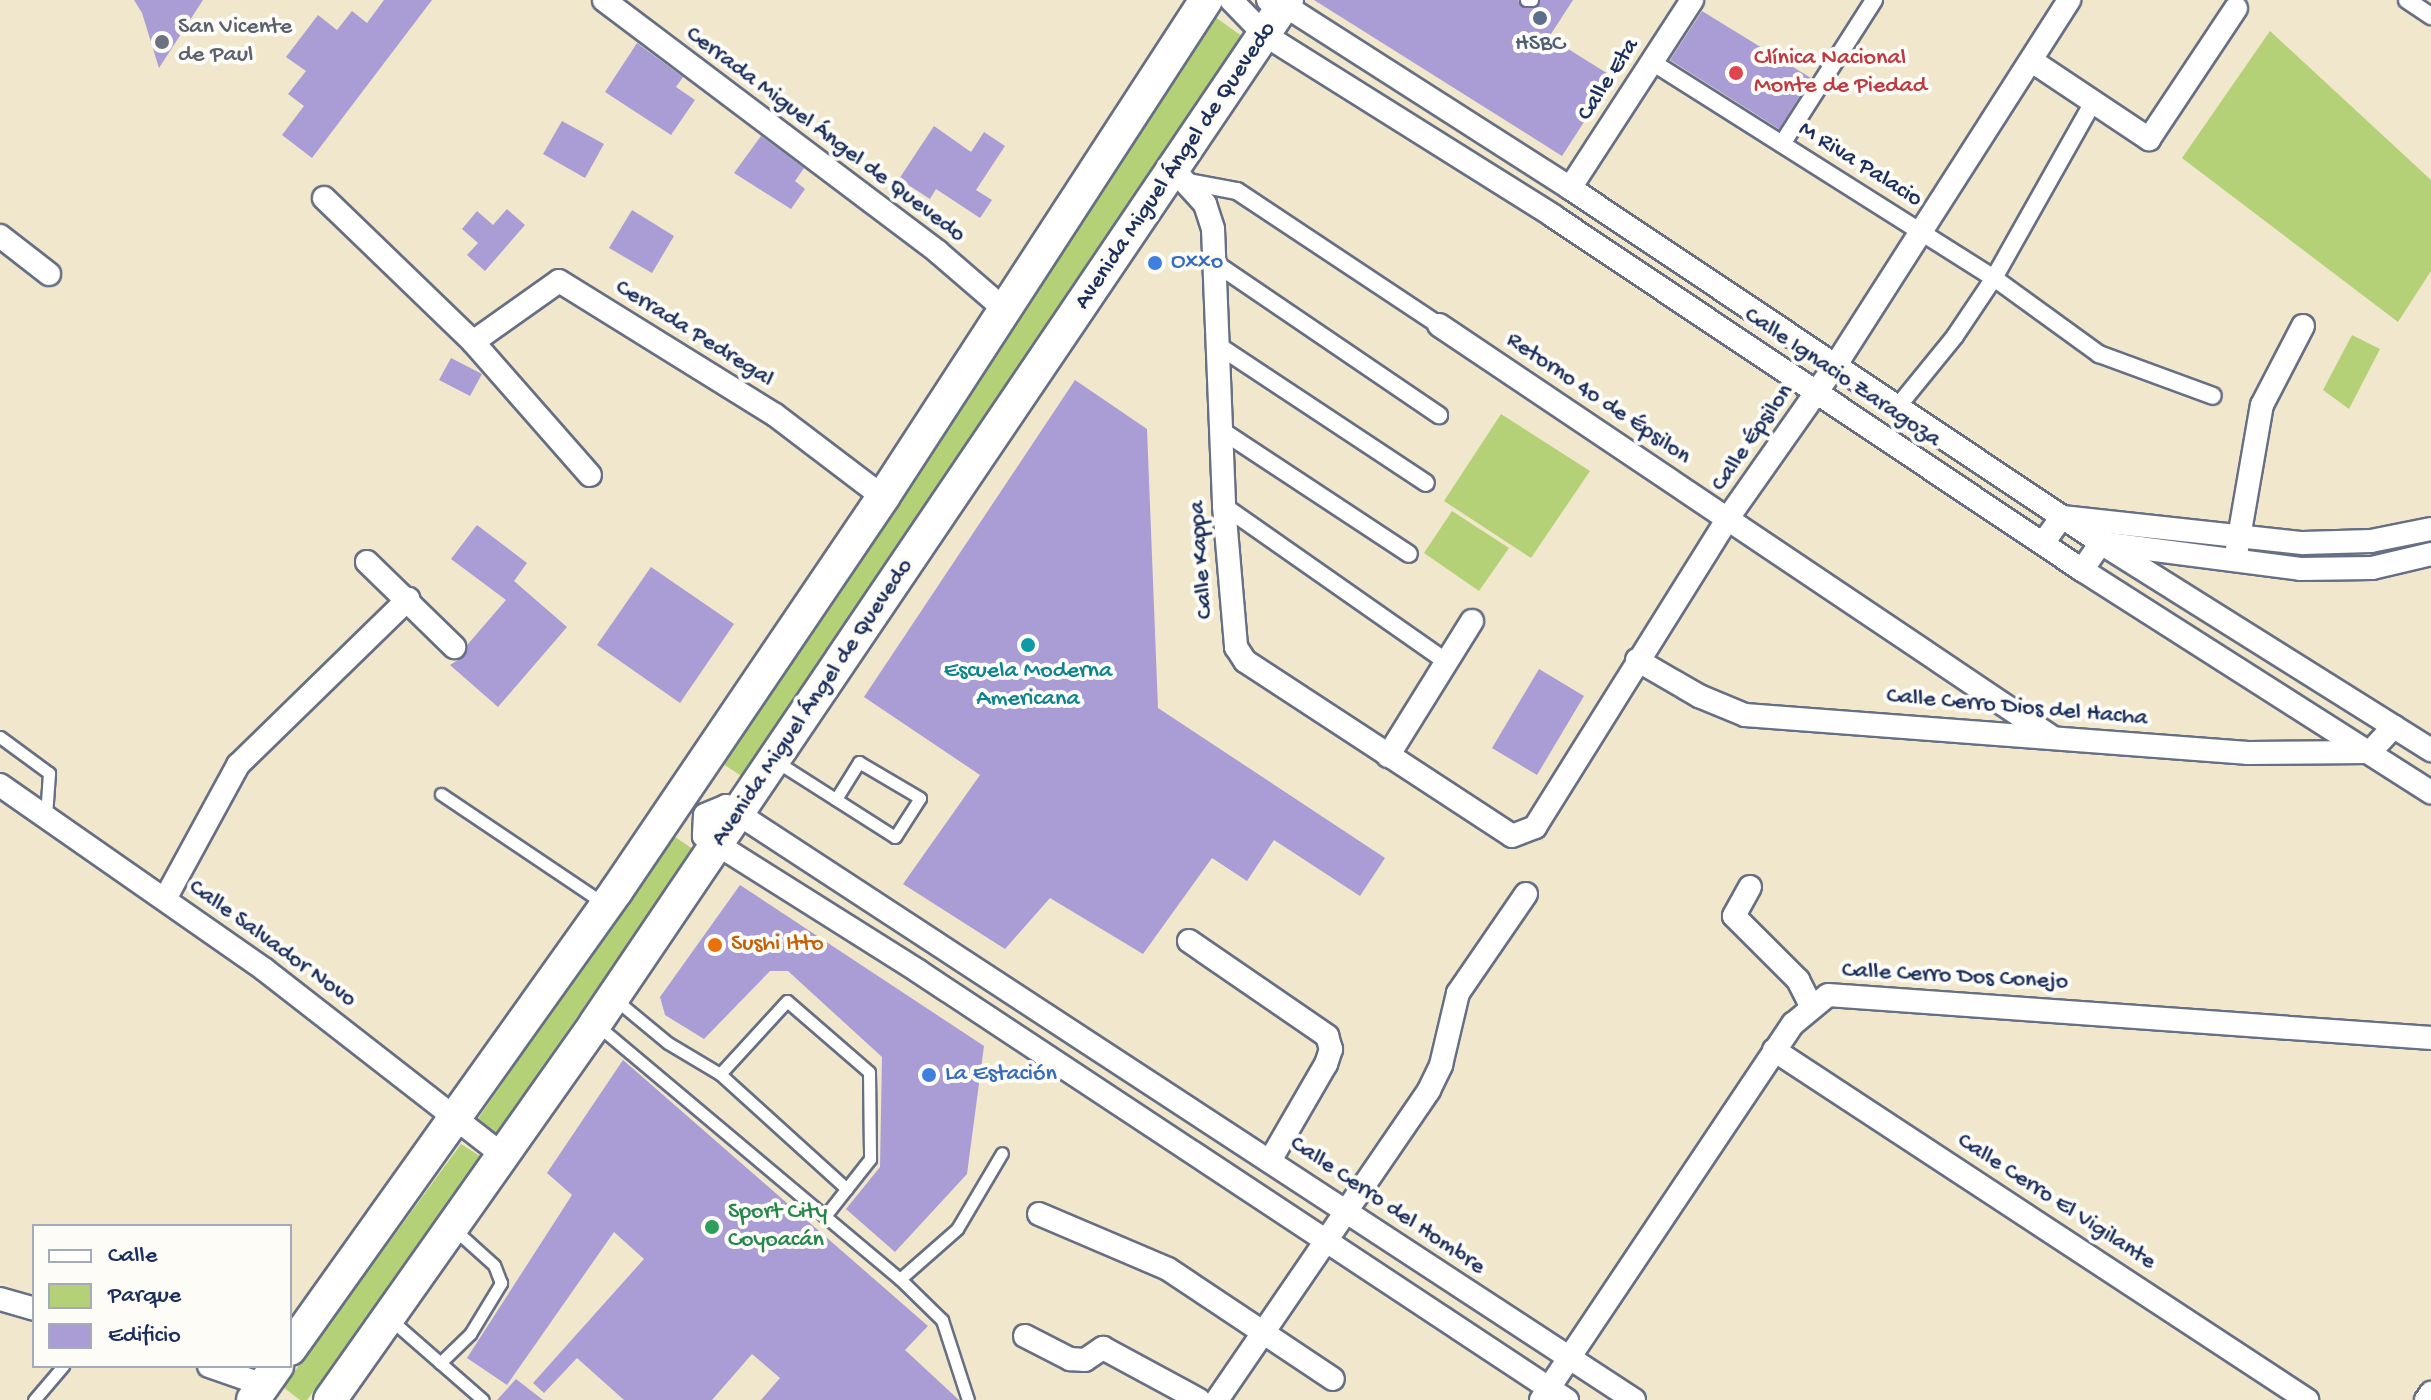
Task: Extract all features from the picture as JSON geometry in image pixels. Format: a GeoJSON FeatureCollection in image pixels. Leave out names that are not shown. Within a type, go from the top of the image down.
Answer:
{"type":"FeatureCollection","features":[{"type":"Feature","properties":{"kind":"main road","name":"Avenida Miguel Ángel de Quevedo"},"geometry":{"type":"LineString","coordinates":[[330,1400],[454,1229],[613,997],[700,819],[883,497],[1206,0]]}},
{"type":"Feature","properties":{"kind":"main road","name":"Avenida Miguel Ángel de Quevedo"},"geometry":{"type":"LineString","coordinates":[[294,1335],[454,1121],[606,906],[700,819],[737,813],[1182,176],[1265,35],[1280,2]]}},
{"type":"Feature","properties":{"kind":"street","name":"Calle Ignacio Zaragoza"},"geometry":{"type":"LineString","coordinates":[[1231,0],[1265,35],[1553,216],[2082,570],[2431,792]]}},
{"type":"Feature","properties":{"kind":"street","name":"Calle Eta"},"geometry":{"type":"LineString","coordinates":[[1570,188],[1692,0]]}},
{"type":"Feature","properties":{"kind":"street"},"geometry":{"type":"LineString","coordinates":[[1782,144],[1874,0]]}},
{"type":"Feature","properties":{"kind":"street","name":"Calle Épsilon"},"geometry":{"type":"LineString","coordinates":[[1492,823],[1512,836],[1535,827],[1728,518],[1837,363],[2069,0]]}},
{"type":"Feature","properties":{"kind":"street"},"geometry":{"type":"LineString","coordinates":[[2407,0],[2431,16]]}},
{"type":"Feature","properties":{"kind":"street","name":"Calle Ignacio Zaragoza"},"geometry":{"type":"LineString","coordinates":[[1280,2],[1837,363],[2101,543],[2431,750]]}},
{"type":"Feature","properties":{"kind":"street","name":"Cerrada Miguel Ángel de Quevedo"},"geometry":{"type":"LineString","coordinates":[[608,4],[938,252],[1004,309]]}},
{"type":"Feature","properties":{"kind":"street"},"geometry":{"type":"LineString","coordinates":[[2032,61],[2149,139],[2239,4]]}},
{"type":"Feature","properties":{"kind":"street","name":"M Riva Palacio"},"geometry":{"type":"LineString","coordinates":[[1652,62],[1994,278],[2099,354],[2213,396]]}},
{"type":"Feature","properties":{"kind":"street"},"geometry":{"type":"LineString","coordinates":[[1899,405],[1955,336],[1994,278],[2093,102]]}},
{"type":"Feature","properties":{"kind":"street"},"geometry":{"type":"LineString","coordinates":[[1182,176],[1237,191],[1439,325]]}},
{"type":"Feature","properties":{"kind":"street","name":"Calle Kappa"},"geometry":{"type":"LineString","coordinates":[[1182,176],[1205,204],[1213,229],[1224,506],[1233,632],[1245,661],[1492,823]]}},
{"type":"Feature","properties":{"kind":"street"},"geometry":{"type":"LineString","coordinates":[[324,198],[473,342],[590,475]]}},
{"type":"Feature","properties":{"kind":"street"},"geometry":{"type":"LineString","coordinates":[[0,236],[49,274]]}},
{"type":"Feature","properties":{"kind":"street"},"geometry":{"type":"LineString","coordinates":[[1215,263],[1439,415]]}},
{"type":"Feature","properties":{"kind":"street","name":"Cerrada Pedregal"},"geometry":{"type":"LineString","coordinates":[[473,342],[559,281],[775,415],[883,497]]}},
{"type":"Feature","properties":{"kind":"street","name":"Retorno 4o de Épsilon"},"geometry":{"type":"LineString","coordinates":[[1439,325],[2054,738]]}},
{"type":"Feature","properties":{"kind":"street"},"geometry":{"type":"LineString","coordinates":[[2235,562],[2262,405],[2303,326]]}},
{"type":"Feature","properties":{"kind":"street"},"geometry":{"type":"LineString","coordinates":[[1219,346],[1426,483]]}},
{"type":"Feature","properties":{"kind":"street"},"geometry":{"type":"LineString","coordinates":[[1221,430],[1409,554]]}},
{"type":"Feature","properties":{"kind":"street"},"geometry":{"type":"LineString","coordinates":[[1224,506],[1447,662]]}},
{"type":"Feature","properties":{"kind":"street"},"geometry":{"type":"LineString","coordinates":[[2043,543],[2062,517],[2303,543],[2371,541],[2431,529]]}},
{"type":"Feature","properties":{"kind":"street"},"geometry":{"type":"LineString","coordinates":[[2082,570],[2101,543],[2235,562],[2372,568],[2431,554]]}},
{"type":"Feature","properties":{"kind":"street"},"geometry":{"type":"LineString","coordinates":[[367,562],[454,647]]}},
{"type":"Feature","properties":{"kind":"street"},"geometry":{"type":"LineString","coordinates":[[165,899],[238,765],[408,599]]}},
{"type":"Feature","properties":{"kind":"street"},"geometry":{"type":"LineString","coordinates":[[1388,756],[1472,621]]}},
{"type":"Feature","properties":{"kind":"street","name":"Calle Cerro Dios del Hacha"},"geometry":{"type":"LineString","coordinates":[[1637,660],[1699,696],[1745,715],[2248,753],[2370,752]]}},
{"type":"Feature","properties":{"kind":"street"},"geometry":{"type":"LineString","coordinates":[[2370,752],[2394,726]]}},
{"type":"Feature","properties":{"kind":"street","name":"Calle Salvador Novo"},"geometry":{"type":"LineString","coordinates":[[0,785],[165,899],[398,1069],[454,1121],[504,1156]]}},
{"type":"Feature","properties":{"kind":"street","name":"Calle Cerro del Hombre"},"geometry":{"type":"LineString","coordinates":[[737,813],[1271,1159],[1634,1400]]}},
{"type":"Feature","properties":{"kind":"street"},"geometry":{"type":"LineString","coordinates":[[700,819],[1090,1087],[1552,1396]]}},
{"type":"Feature","properties":{"kind":"street"},"geometry":{"type":"LineString","coordinates":[[1750,887],[1734,916],[1798,980],[1811,1005]]}},
{"type":"Feature","properties":{"kind":"street"},"geometry":{"type":"LineString","coordinates":[[1217,1400],[1322,1240],[1429,1090],[1441,1065],[1458,993],[1526,894]]}},
{"type":"Feature","properties":{"kind":"street"},"geometry":{"type":"LineString","coordinates":[[1189,941],[1327,1036],[1331,1049],[1326,1064],[1271,1159]]}},
{"type":"Feature","properties":{"kind":"street","name":"Calle Cerro Dos Conejo"},"geometry":{"type":"LineString","coordinates":[[1552,1396],[1569,1357],[1774,1050],[1811,1005],[1828,995],[1855,994],[2431,1038]]}},
{"type":"Feature","properties":{"kind":"street","name":"Calle Cerro El Vigilante"},"geometry":{"type":"LineString","coordinates":[[1774,1050],[2307,1400]]}},
{"type":"Feature","properties":{"kind":"street"},"geometry":{"type":"LineString","coordinates":[[1090,1087],[1111,1055]]}},
{"type":"Feature","properties":{"kind":"street"},"geometry":{"type":"LineString","coordinates":[[1039,1214],[1168,1269],[1333,1379]]}},
{"type":"Feature","properties":{"kind":"street"},"geometry":{"type":"LineString","coordinates":[[0,1299],[32,1308]]}},
{"type":"Feature","properties":{"kind":"street"},"geometry":{"type":"LineString","coordinates":[[1025,1336],[1070,1359],[1085,1360],[1103,1348],[1199,1400]]}},
{"type":"Feature","properties":{"kind":"street"},"geometry":{"type":"LineString","coordinates":[[215,1368],[265,1384]]}},
{"type":"Feature","properties":{"kind":"street"},"geometry":{"type":"LineString","coordinates":[[2426,1400],[2431,1393]]}},
{"type":"Feature","properties":{"kind":"lane"},"geometry":{"type":"LineString","coordinates":[[0,737],[49,773],[46,816]]}},
{"type":"Feature","properties":{"kind":"lane"},"geometry":{"type":"LineString","coordinates":[[774,760],[895,837],[920,798],[859,762],[836,799]]}},
{"type":"Feature","properties":{"kind":"lane"},"geometry":{"type":"LineString","coordinates":[[441,794],[606,906]]}},
{"type":"Feature","properties":{"kind":"lane"},"geometry":{"type":"LineString","coordinates":[[613,997],[668,1043],[720,1074],[847,1189]]}},
{"type":"Feature","properties":{"kind":"lane"},"geometry":{"type":"LineString","coordinates":[[720,1074],[787,1001],[869,1072],[870,1159],[825,1216]]}},
{"type":"Feature","properties":{"kind":"lane"},"geometry":{"type":"LineString","coordinates":[[595,1024],[900,1279],[942,1320],[968,1400]]}},
{"type":"Feature","properties":{"kind":"lane"},"geometry":{"type":"LineString","coordinates":[[900,1279],[957,1229],[1002,1153]]}},
{"type":"Feature","properties":{"kind":"lane"},"geometry":{"type":"LineString","coordinates":[[440,1363],[470,1334],[501,1283],[494,1265],[454,1229]]}},
{"type":"Feature","properties":{"kind":"lane"},"geometry":{"type":"LineString","coordinates":[[390,1319],[483,1400]]}},
{"type":"Feature","properties":{"kind":"lane"},"geometry":{"type":"LineString","coordinates":[[34,1400],[61,1368]]}},
{"type":"Feature","properties":{"kind":"green space"},"geometry":{"type":"Polygon","coordinates":[[[1211,14],[1243,37],[746,779],[720,762],[1211,14]]]}},
{"type":"Feature","properties":{"kind":"green space"},"geometry":{"type":"Polygon","coordinates":[[[2270,31],[2431,180],[2431,271],[2398,322],[2182,158],[2270,31]]]}},
{"type":"Feature","properties":{"kind":"green space"},"geometry":{"type":"Polygon","coordinates":[[[2352,335],[2380,349],[2349,409],[2323,390],[2352,335]]]}},
{"type":"Feature","properties":{"kind":"green space"},"geometry":{"type":"Polygon","coordinates":[[[1501,414],[1590,471],[1531,558],[1444,501],[1501,414]]]}},
{"type":"Feature","properties":{"kind":"green space"},"geometry":{"type":"Polygon","coordinates":[[[1452,511],[1509,548],[1479,591],[1424,553],[1452,511]]]}},
{"type":"Feature","properties":{"kind":"green space"},"geometry":{"type":"Polygon","coordinates":[[[672,835],[693,849],[492,1140],[473,1126],[672,835]]]}},
{"type":"Feature","properties":{"kind":"green space"},"geometry":{"type":"Polygon","coordinates":[[[461,1144],[483,1158],[307,1400],[300,1400],[283,1387],[461,1144]]]}},
{"type":"Feature","properties":{"kind":"building","name":"San Vicente de Paul"},"geometry":{"type":"Polygon","coordinates":[[[134,0],[203,0],[159,68],[142,13],[134,0]]]}},
{"type":"Feature","properties":{"kind":"building"},"geometry":{"type":"Polygon","coordinates":[[[384,0],[432,0],[312,158],[282,135],[304,106],[288,94],[306,71],[286,57],[318,15],[337,30],[352,11],[367,23],[384,0]]]}},
{"type":"Feature","properties":{"kind":"building"},"geometry":{"type":"Polygon","coordinates":[[[1314,0],[1518,0],[1526,8],[1537,7],[1540,0],[1573,0],[1549,37],[1613,77],[1562,156],[1314,0]]]}},
{"type":"Feature","properties":{"kind":"building","name":"Clínica Nacional Monte de Piedad"},"geometry":{"type":"Polygon","coordinates":[[[1702,11],[1811,78],[1779,129],[1670,60],[1702,11]]]}},
{"type":"Feature","properties":{"kind":"building"},"geometry":{"type":"Polygon","coordinates":[[[637,43],[683,77],[676,87],[695,100],[671,135],[605,92],[637,43]]]}},
{"type":"Feature","properties":{"kind":"building"},"geometry":{"type":"Polygon","coordinates":[[[562,121],[604,144],[585,178],[543,154],[562,121]]]}},
{"type":"Feature","properties":{"kind":"building"},"geometry":{"type":"Polygon","coordinates":[[[934,126],[971,152],[984,132],[1005,146],[976,190],[992,200],[980,218],[936,189],[930,199],[899,179],[934,126]]]}},
{"type":"Feature","properties":{"kind":"building"},"geometry":{"type":"Polygon","coordinates":[[[761,136],[804,168],[795,181],[805,189],[791,209],[734,173],[761,136]]]}},
{"type":"Feature","properties":{"kind":"building"},"geometry":{"type":"Polygon","coordinates":[[[507,209],[525,225],[485,271],[467,255],[478,243],[462,229],[477,211],[493,225],[507,209]]]}},
{"type":"Feature","properties":{"kind":"building"},"geometry":{"type":"Polygon","coordinates":[[[632,210],[674,236],[652,273],[609,248],[632,210]]]}},
{"type":"Feature","properties":{"kind":"building"},"geometry":{"type":"Polygon","coordinates":[[[451,358],[482,374],[470,396],[439,380],[451,358]]]}},
{"type":"Feature","properties":{"kind":"building","name":"Escuela Moderna Americana"},"geometry":{"type":"Polygon","coordinates":[[[1075,380],[1147,429],[1158,708],[1385,858],[1360,896],[1274,840],[1247,881],[1212,858],[1143,954],[1050,898],[1005,949],[903,884],[980,775],[864,697],[1075,380]]]}},
{"type":"Feature","properties":{"kind":"building"},"geometry":{"type":"Polygon","coordinates":[[[477,525],[527,563],[514,581],[567,627],[498,707],[450,665],[464,656],[468,644],[506,600],[451,559],[477,525]]]}},
{"type":"Feature","properties":{"kind":"building"},"geometry":{"type":"Polygon","coordinates":[[[651,567],[734,624],[680,703],[597,645],[651,567]]]}},
{"type":"Feature","properties":{"kind":"building"},"geometry":{"type":"Polygon","coordinates":[[[1539,669],[1584,696],[1537,775],[1492,748],[1539,669]]]}},
{"type":"Feature","properties":{"kind":"building","name":"La Estación"},"geometry":{"type":"Polygon","coordinates":[[[740,885],[984,1046],[967,1174],[895,1252],[846,1209],[880,1167],[882,1057],[788,971],[770,971],[704,1039],[665,1015],[660,997],[740,885]]]}},
{"type":"Feature","properties":{"kind":"building"},"geometry":{"type":"Polygon","coordinates":[[[623,1060],[928,1326],[905,1350],[959,1400],[761,1400],[780,1378],[752,1354],[712,1400],[624,1400],[577,1358],[544,1393],[533,1383],[644,1259],[614,1232],[507,1385],[467,1358],[572,1195],[547,1173],[623,1060]]]}},
{"type":"Feature","properties":{"kind":"building"},"geometry":{"type":"Polygon","coordinates":[[[516,1379],[543,1400],[497,1400],[516,1379]]]}},
{"type":"Feature","properties":{"kind":"place","name":"HSBC"},"geometry":{"type":"Point","coordinates":[1540,18]}},
{"type":"Feature","properties":{"kind":"place","name":"San Vicente de Paul"},"geometry":{"type":"Point","coordinates":[162,42]}},
{"type":"Feature","properties":{"kind":"place","name":"Clínica Nacional Monte de Piedad"},"geometry":{"type":"Point","coordinates":[1736,73]}},
{"type":"Feature","properties":{"kind":"place","name":"Oxxo"},"geometry":{"type":"Point","coordinates":[1155,263]}},
{"type":"Feature","properties":{"kind":"place","name":"Escuela Moderna Americana"},"geometry":{"type":"Point","coordinates":[1028,645]}},
{"type":"Feature","properties":{"kind":"place","name":"Sushi Itto"},"geometry":{"type":"Point","coordinates":[715,945]}},
{"type":"Feature","properties":{"kind":"place","name":"La Estación"},"geometry":{"type":"Point","coordinates":[929,1075]}},
{"type":"Feature","properties":{"kind":"place","name":"Sport City Coyoacán"},"geometry":{"type":"Point","coordinates":[712,1227]}}]}
